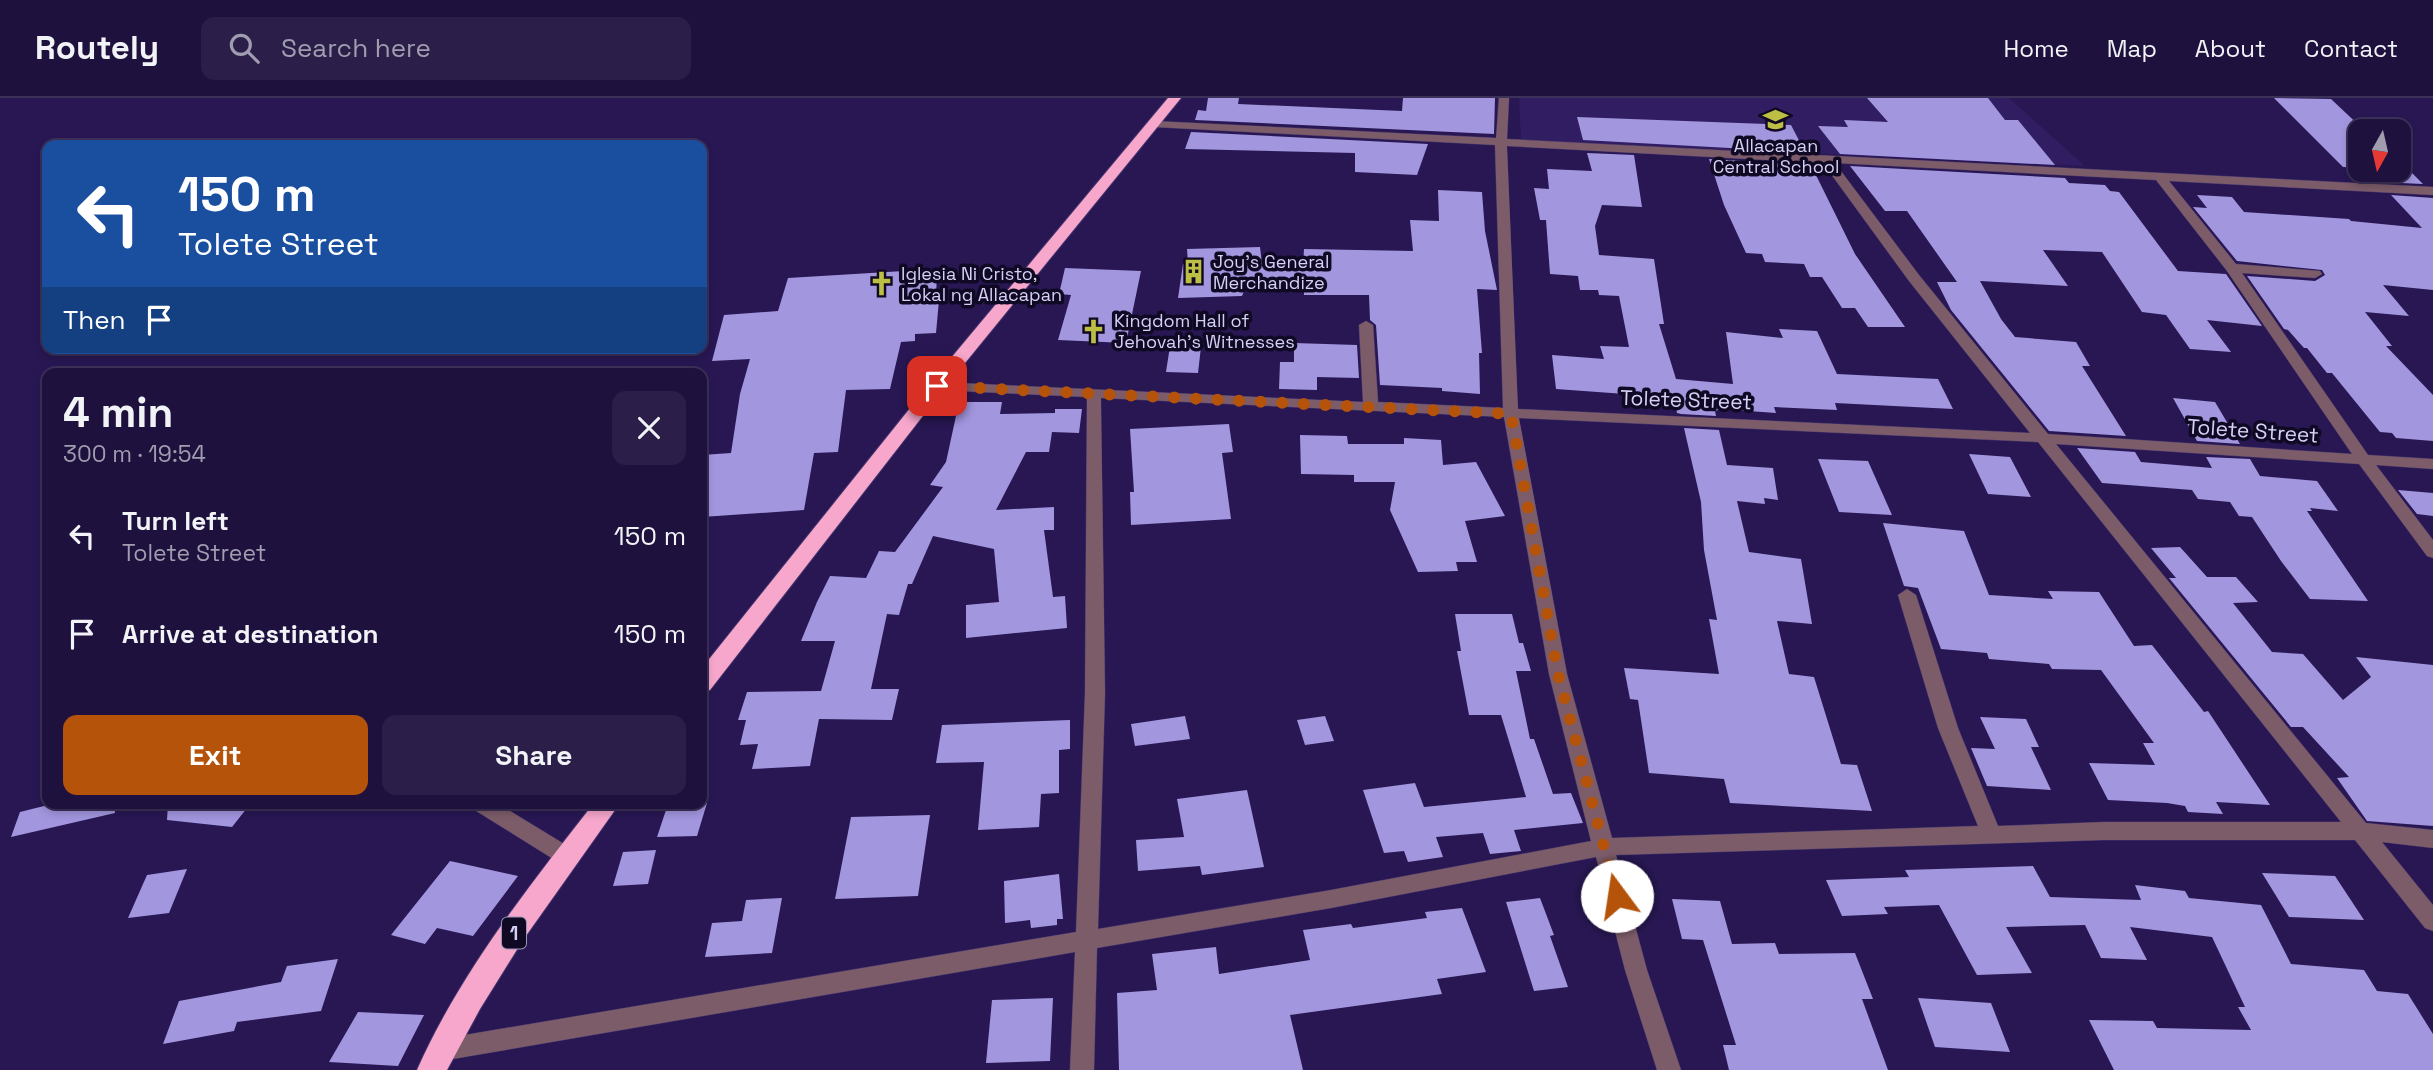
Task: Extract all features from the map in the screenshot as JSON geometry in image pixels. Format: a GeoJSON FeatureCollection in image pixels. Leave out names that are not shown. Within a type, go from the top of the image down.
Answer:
{"type":"FeatureCollection","features":[{"type":"Feature","properties":{"kind":"highway"},"geometry":{"type":"LineString","coordinates":[[707,678],[937,386],[1175,98]]}},
{"type":"Feature","properties":{"kind":"highway","name":"1"},"geometry":{"type":"LineString","coordinates":[[436,1060],[502,950],[566,856],[603,809]]}},
{"type":"Feature","properties":{"kind":"street"},"geometry":{"type":"LineString","coordinates":[[1504,98],[1501,142],[1511,414],[1558,674],[1636,970],[1669,1070]]}},
{"type":"Feature","properties":{"kind":"street"},"geometry":{"type":"LineString","coordinates":[[1154,124],[2433,191]]}},
{"type":"Feature","properties":{"kind":"street"},"geometry":{"type":"LineString","coordinates":[[1826,159],[1914,278],[2433,921]]}},
{"type":"Feature","properties":{"kind":"street"},"geometry":{"type":"LineString","coordinates":[[2160,176],[2232,268],[2364,460],[2433,552]]}},
{"type":"Feature","properties":{"kind":"street"},"geometry":{"type":"LineString","coordinates":[[2232,268],[2315,274]]}},
{"type":"Feature","properties":{"kind":"street"},"geometry":{"type":"LineString","coordinates":[[1366,325],[1371,407]]}},
{"type":"Feature","properties":{"kind":"street","name":"Tolete Street"},"geometry":{"type":"LineString","coordinates":[[937,386],[2043,438],[2433,464]]}},
{"type":"Feature","properties":{"kind":"street"},"geometry":{"type":"LineString","coordinates":[[1082,1070],[1095,693],[1094,395]]}},
{"type":"Feature","properties":{"kind":"street"},"geometry":{"type":"LineString","coordinates":[[1907,594],[1948,728],[1991,834]]}},
{"type":"Feature","properties":{"kind":"street"},"geometry":{"type":"LineString","coordinates":[[490,809],[566,856]]}},
{"type":"Feature","properties":{"kind":"street"},"geometry":{"type":"LineString","coordinates":[[436,1060],[1086,939],[1331,899],[1605,847],[1991,834],[2362,831],[2433,839]]}},
{"type":"Feature","properties":{"kind":"shaded area","name":"Allacapan Central School"},"geometry":{"type":"Polygon","coordinates":[[[1519,98],[2009,98],[2085,166],[1521,140],[1519,98]]]}},
{"type":"Feature","properties":{"kind":"building"},"geometry":{"type":"Polygon","coordinates":[[[1208,98],[1239,98],[1238,104],[1402,111],[1403,98],[1495,98],[1494,134],[1195,120],[1198,110],[1206,111],[1208,98]]]}},
{"type":"Feature","properties":{"kind":"building"},"geometry":{"type":"Polygon","coordinates":[[[1867,98],[1988,98],[2005,120],[2018,120],[2055,165],[1840,154],[1818,126],[1848,127],[1844,120],[1888,122],[1867,98]]]}},
{"type":"Feature","properties":{"kind":"building"},"geometry":{"type":"Polygon","coordinates":[[[2274,98],[2331,99],[2352,119],[2348,119],[2348,167],[2343,167],[2274,98]]]}},
{"type":"Feature","properties":{"kind":"building"},"geometry":{"type":"Polygon","coordinates":[[[1577,117],[1791,125],[1805,152],[1583,140],[1577,117]]]}},
{"type":"Feature","properties":{"kind":"building"},"geometry":{"type":"Polygon","coordinates":[[[1191,132],[1428,144],[1417,175],[1355,172],[1355,153],[1185,149],[1191,132]]]}},
{"type":"Feature","properties":{"kind":"building"},"geometry":{"type":"Polygon","coordinates":[[[1587,153],[1634,155],[1642,207],[1602,205],[1595,226],[1599,255],[1654,259],[1664,324],[1659,324],[1676,379],[1733,384],[1726,332],[1783,338],[1779,329],[1817,331],[1837,374],[1938,379],[1953,409],[1835,403],[1837,410],[1774,407],[1776,413],[1721,409],[1715,411],[1716,416],[1681,414],[1677,413],[1676,408],[1627,405],[1625,394],[1556,389],[1552,355],[1604,359],[1600,346],[1629,347],[1619,296],[1599,295],[1598,290],[1580,290],[1578,276],[1550,274],[1546,220],[1540,220],[1534,188],[1549,189],[1547,169],[1592,171],[1587,153]]]}},
{"type":"Feature","properties":{"kind":"building"},"geometry":{"type":"Polygon","coordinates":[[[1709,159],[1811,165],[1855,254],[1905,327],[1868,327],[1855,308],[1842,308],[1822,277],[1810,277],[1804,264],[1765,262],[1762,254],[1746,253],[1724,205],[1709,159]]]}},
{"type":"Feature","properties":{"kind":"building"},"geometry":{"type":"Polygon","coordinates":[[[1850,166],[2065,178],[2069,183],[2105,185],[2110,191],[2119,192],[2178,271],[2226,274],[2262,326],[2207,320],[2231,352],[2190,349],[2166,315],[2142,312],[2102,252],[2043,250],[2068,286],[1980,281],[2001,319],[2015,337],[2076,342],[2090,366],[2082,366],[2126,436],[2049,431],[1951,310],[1937,282],[1957,282],[1907,211],[1885,211],[1850,166]]]}},
{"type":"Feature","properties":{"kind":"building"},"geometry":{"type":"Polygon","coordinates":[[[2412,173],[2423,184],[2378,182],[2412,182],[2412,173]]]}},
{"type":"Feature","properties":{"kind":"building"},"geometry":{"type":"Polygon","coordinates":[[[1438,190],[1482,192],[1485,231],[1497,290],[1477,289],[1482,353],[1479,353],[1480,394],[1442,391],[1442,388],[1380,385],[1376,325],[1370,320],[1369,295],[1304,295],[1304,286],[1246,286],[1242,296],[1178,298],[1183,264],[1188,264],[1187,249],[1260,247],[1262,264],[1303,266],[1304,249],[1413,251],[1410,220],[1439,221],[1438,190]]]}},
{"type":"Feature","properties":{"kind":"building"},"geometry":{"type":"Polygon","coordinates":[[[2197,195],[2232,197],[2244,212],[2349,219],[2422,228],[2391,195],[2433,198],[2433,290],[2383,285],[2409,316],[2365,312],[2392,346],[2386,346],[2433,395],[2433,441],[2396,438],[2392,433],[2380,432],[2332,373],[2327,373],[2307,348],[2284,329],[2247,276],[2315,281],[2325,275],[2322,270],[2237,261],[2193,207],[2207,208],[2197,195]]]}},
{"type":"Feature","properties":{"kind":"building"},"geometry":{"type":"Polygon","coordinates":[[[1065,268],[1141,271],[1126,343],[1058,340],[1071,295],[1059,294],[1065,268]]]}},
{"type":"Feature","properties":{"kind":"building"},"geometry":{"type":"Polygon","coordinates":[[[937,269],[936,300],[939,300],[936,333],[915,334],[915,341],[901,342],[890,389],[846,390],[838,452],[814,453],[804,510],[707,517],[707,455],[731,453],[740,394],[750,359],[712,361],[724,315],[778,311],[788,278],[937,269]]]}},
{"type":"Feature","properties":{"kind":"building"},"geometry":{"type":"Polygon","coordinates":[[[1294,343],[1357,345],[1359,378],[1317,377],[1317,390],[1279,389],[1280,362],[1294,362],[1294,343]]]}},
{"type":"Feature","properties":{"kind":"building"},"geometry":{"type":"Polygon","coordinates":[[[1170,346],[1201,347],[1198,373],[1166,372],[1170,346]]]}},
{"type":"Feature","properties":{"kind":"building"},"geometry":{"type":"Polygon","coordinates":[[[2173,398],[2215,402],[2240,444],[2197,441],[2173,398]]]}},
{"type":"Feature","properties":{"kind":"building"},"geometry":{"type":"Polygon","coordinates":[[[959,402],[1002,402],[1000,414],[1055,413],[1055,409],[1082,409],[1079,433],[1052,432],[1049,452],[1026,452],[996,510],[1054,507],[1054,530],[1044,530],[1053,597],[1065,596],[1067,628],[966,638],[966,605],[999,602],[994,549],[933,536],[912,584],[908,584],[899,615],[887,614],[871,689],[899,689],[892,720],[819,719],[810,766],[752,769],[758,744],[740,745],[746,720],[738,720],[747,692],[821,691],[835,641],[801,641],[817,602],[830,576],[866,578],[879,551],[895,552],[943,487],[930,485],[946,462],[959,402]]]}},
{"type":"Feature","properties":{"kind":"building"},"geometry":{"type":"Polygon","coordinates":[[[1229,424],[1233,452],[1222,453],[1231,519],[1131,525],[1130,492],[1134,492],[1130,429],[1229,424]]]}},
{"type":"Feature","properties":{"kind":"building"},"geometry":{"type":"Polygon","coordinates":[[[1684,428],[1719,430],[1727,465],[1773,468],[1778,500],[1764,498],[1765,504],[1737,501],[1749,552],[1801,559],[1812,624],[1777,621],[1789,674],[1814,677],[1841,764],[1857,765],[1872,811],[1730,803],[1724,779],[1649,773],[1638,700],[1630,699],[1624,668],[1719,674],[1709,619],[1717,620],[1704,550],[1701,502],[1684,428]]]}},
{"type":"Feature","properties":{"kind":"building"},"geometry":{"type":"Polygon","coordinates":[[[1300,435],[1347,436],[1348,444],[1404,444],[1404,438],[1441,440],[1443,465],[1476,462],[1505,516],[1465,521],[1477,562],[1456,562],[1458,571],[1418,572],[1390,510],[1395,482],[1354,482],[1354,475],[1301,474],[1300,435]]]}},
{"type":"Feature","properties":{"kind":"building"},"geometry":{"type":"Polygon","coordinates":[[[2077,448],[2135,452],[2141,462],[2212,468],[2206,457],[2250,459],[2260,476],[2317,481],[2338,511],[2310,508],[2312,511],[2307,511],[2368,601],[2310,599],[2252,517],[2239,516],[2230,502],[2198,499],[2192,490],[2102,483],[2077,448]]]}},
{"type":"Feature","properties":{"kind":"building"},"geometry":{"type":"Polygon","coordinates":[[[1969,454],[2010,457],[2031,497],[1988,494],[1969,454]]]}},
{"type":"Feature","properties":{"kind":"building"},"geometry":{"type":"Polygon","coordinates":[[[1818,459],[1868,461],[1892,515],[1839,512],[1818,459]]]}},
{"type":"Feature","properties":{"kind":"building"},"geometry":{"type":"Polygon","coordinates":[[[2398,490],[2433,493],[2433,516],[2417,514],[2398,490]]]}},
{"type":"Feature","properties":{"kind":"building"},"geometry":{"type":"Polygon","coordinates":[[[1883,523],[1964,531],[1989,595],[2053,599],[2048,591],[2099,592],[2134,646],[2152,645],[2204,712],[2208,711],[2270,805],[2216,802],[2223,814],[2188,812],[2185,806],[2167,803],[2108,800],[2089,763],[2155,765],[2143,743],[2154,743],[2101,670],[2052,669],[2049,664],[1989,659],[1987,653],[1941,649],[1918,588],[1904,586],[1883,523]]]}},
{"type":"Feature","properties":{"kind":"building"},"geometry":{"type":"Polygon","coordinates":[[[2180,547],[2207,577],[2236,577],[2258,602],[2233,603],[2272,652],[2303,654],[2343,700],[2371,677],[2356,657],[2433,665],[2433,826],[2367,821],[2337,778],[2349,777],[2303,727],[2291,727],[2169,578],[2176,578],[2151,548],[2180,547]]]}},
{"type":"Feature","properties":{"kind":"building"},"geometry":{"type":"Polygon","coordinates":[[[1455,614],[1512,614],[1519,643],[1523,643],[1531,671],[1516,671],[1530,739],[1534,739],[1553,794],[1571,793],[1583,823],[1514,830],[1521,851],[1490,854],[1483,833],[1436,837],[1443,857],[1408,862],[1404,851],[1384,853],[1363,790],[1415,783],[1424,807],[1526,797],[1501,715],[1469,715],[1457,651],[1461,651],[1455,614]]]}},
{"type":"Feature","properties":{"kind":"building"},"geometry":{"type":"Polygon","coordinates":[[[1185,716],[1190,739],[1135,746],[1131,724],[1185,716]]]}},
{"type":"Feature","properties":{"kind":"building"},"geometry":{"type":"Polygon","coordinates":[[[1325,716],[1334,741],[1305,745],[1297,720],[1325,716]]]}},
{"type":"Feature","properties":{"kind":"building"},"geometry":{"type":"Polygon","coordinates":[[[1980,717],[2026,719],[2039,747],[2031,747],[2051,790],[1987,786],[1971,748],[1995,749],[1980,717]]]}},
{"type":"Feature","properties":{"kind":"building"},"geometry":{"type":"Polygon","coordinates":[[[1070,720],[1070,749],[1059,750],[1059,793],[1041,794],[1039,827],[978,830],[984,762],[936,763],[942,725],[1070,720]]]}},
{"type":"Feature","properties":{"kind":"building"},"geometry":{"type":"Polygon","coordinates":[[[1247,790],[1264,867],[1202,875],[1200,866],[1138,871],[1136,840],[1184,837],[1177,799],[1247,790]]]}},
{"type":"Feature","properties":{"kind":"building"},"geometry":{"type":"Polygon","coordinates":[[[42,806],[42,809],[115,809],[115,813],[11,837],[20,812],[42,806]]]}},
{"type":"Feature","properties":{"kind":"building"},"geometry":{"type":"Polygon","coordinates":[[[168,809],[246,809],[232,827],[167,820],[168,809]]]}},
{"type":"Feature","properties":{"kind":"building"},"geometry":{"type":"Polygon","coordinates":[[[666,809],[705,809],[697,836],[657,837],[666,809]]]}},
{"type":"Feature","properties":{"kind":"building"},"geometry":{"type":"Polygon","coordinates":[[[930,815],[918,896],[835,899],[851,817],[930,815]]]}},
{"type":"Feature","properties":{"kind":"building"},"geometry":{"type":"Polygon","coordinates":[[[656,850],[648,884],[613,886],[623,852],[656,850]]]}},
{"type":"Feature","properties":{"kind":"building"},"geometry":{"type":"Polygon","coordinates":[[[450,861],[518,876],[473,936],[437,928],[425,944],[391,935],[450,861]]]}},
{"type":"Feature","properties":{"kind":"building"},"geometry":{"type":"Polygon","coordinates":[[[2033,866],[2050,897],[2141,900],[2135,885],[2185,891],[2189,898],[2261,905],[2291,964],[2364,970],[2377,991],[2408,994],[2433,1034],[2433,1070],[2114,1070],[2089,1020],[2153,1021],[2157,1028],[2251,1030],[2238,1007],[2245,1007],[2212,937],[2130,927],[2147,960],[2101,958],[2085,925],[2006,927],[2032,973],[1977,975],[1939,905],[1884,907],[1888,914],[1842,916],[1826,880],[1909,877],[1905,870],[2033,866]]]}},
{"type":"Feature","properties":{"kind":"building"},"geometry":{"type":"Polygon","coordinates":[[[187,869],[169,913],[128,918],[147,875],[187,869]]]}},
{"type":"Feature","properties":{"kind":"building"},"geometry":{"type":"Polygon","coordinates":[[[2262,873],[2335,876],[2364,920],[2289,917],[2262,873]]]}},
{"type":"Feature","properties":{"kind":"building"},"geometry":{"type":"Polygon","coordinates":[[[1059,874],[1063,919],[1057,919],[1057,925],[1031,928],[1030,920],[1005,923],[1004,881],[1059,874]]]}},
{"type":"Feature","properties":{"kind":"building"},"geometry":{"type":"Polygon","coordinates":[[[782,898],[772,953],[705,957],[712,923],[742,921],[746,900],[782,898]]]}},
{"type":"Feature","properties":{"kind":"building"},"geometry":{"type":"Polygon","coordinates":[[[1540,898],[1554,935],[1550,936],[1568,987],[1534,991],[1506,902],[1540,898]]]}},
{"type":"Feature","properties":{"kind":"building"},"geometry":{"type":"Polygon","coordinates":[[[1672,899],[1720,901],[1732,944],[1775,943],[1779,954],[1855,953],[1873,999],[1862,999],[1888,1070],[1729,1070],[1723,1045],[1736,1045],[1703,940],[1682,939],[1672,899]]]}},
{"type":"Feature","properties":{"kind":"building"},"geometry":{"type":"Polygon","coordinates":[[[1462,908],[1486,972],[1437,979],[1442,994],[1290,1015],[1303,1070],[1119,1070],[1117,993],[1157,990],[1152,954],[1216,947],[1219,974],[1310,960],[1303,930],[1351,924],[1353,928],[1427,918],[1425,912],[1462,908]]]}},
{"type":"Feature","properties":{"kind":"building"},"geometry":{"type":"Polygon","coordinates":[[[338,959],[321,1011],[237,1022],[234,1031],[163,1044],[179,1001],[281,982],[287,966],[338,959]]]}},
{"type":"Feature","properties":{"kind":"building"},"geometry":{"type":"Polygon","coordinates":[[[1053,998],[1050,1061],[986,1063],[992,1000],[1053,998]]]}},
{"type":"Feature","properties":{"kind":"building"},"geometry":{"type":"Polygon","coordinates":[[[1918,998],[1991,1003],[2010,1052],[1935,1047],[1918,998]]]}},
{"type":"Feature","properties":{"kind":"building"},"geometry":{"type":"Polygon","coordinates":[[[358,1012],[424,1015],[398,1066],[329,1062],[358,1012]]]}},
{"type":"Feature","properties":{"kind":"place","name":"Allacapan Central School"},"geometry":{"type":"Point","coordinates":[1776,119]}},
{"type":"Feature","properties":{"kind":"place","name":"Joy's General Merchandize"},"geometry":{"type":"Point","coordinates":[1193,272]}},
{"type":"Feature","properties":{"kind":"place","name":"Iglesia Ni Cristo, Lokal ng Allacapan"},"geometry":{"type":"Point","coordinates":[881,284]}},
{"type":"Feature","properties":{"kind":"place","name":"Kingdom Hall of Jehovah's Witnesses"},"geometry":{"type":"Point","coordinates":[1094,331]}},
{"type":"Feature","properties":{"kind":"route"},"geometry":{"type":"LineString","coordinates":[[937,386],[1511,414],[1558,674],[1617,896]]}}]}
